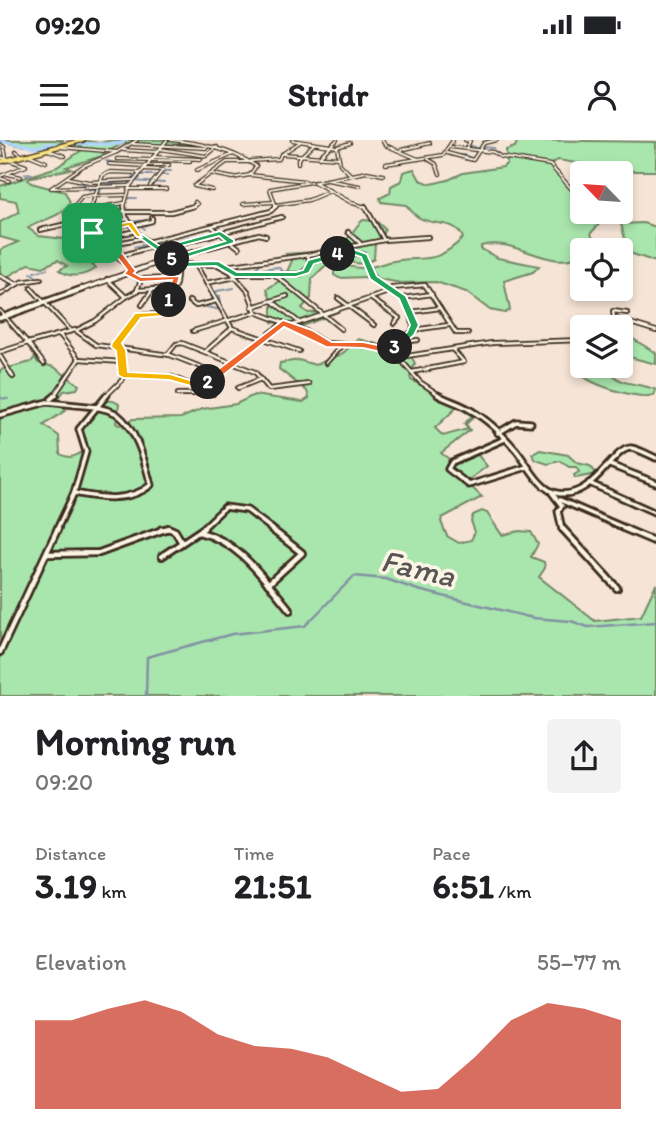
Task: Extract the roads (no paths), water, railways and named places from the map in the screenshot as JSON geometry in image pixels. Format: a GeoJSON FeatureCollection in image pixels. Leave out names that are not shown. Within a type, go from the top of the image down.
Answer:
{"type":"FeatureCollection","features":[{"type":"Feature","properties":{"kind":"highway"},"geometry":{"type":"LineString","coordinates":[[0,159],[23,156],[83,140]]}},
{"type":"Feature","properties":{"kind":"street"},"geometry":{"type":"LineString","coordinates":[[137,140],[117,152],[83,166],[51,188],[166,189]]}},
{"type":"Feature","properties":{"kind":"street"},"geometry":{"type":"LineString","coordinates":[[250,175],[256,166],[235,153],[169,140],[161,145],[132,180],[125,195],[125,212],[142,238],[177,264],[213,263],[223,266],[236,276],[237,282],[247,290],[256,312],[325,343],[341,346],[363,345],[390,351],[400,357],[412,372],[440,396],[470,409],[505,439],[527,467],[560,500],[656,542]]}},
{"type":"Feature","properties":{"kind":"street"},"geometry":{"type":"LineString","coordinates":[[292,140],[337,147],[350,143]]}},
{"type":"Feature","properties":{"kind":"street"},"geometry":{"type":"LineString","coordinates":[[319,157],[337,140]]}},
{"type":"Feature","properties":{"kind":"street"},"geometry":{"type":"LineString","coordinates":[[382,140],[385,145],[418,159]]}},
{"type":"Feature","properties":{"kind":"street"},"geometry":{"type":"LineString","coordinates":[[446,153],[453,140]]}},
{"type":"Feature","properties":{"kind":"street"},"geometry":{"type":"LineString","coordinates":[[460,140],[470,141]]}},
{"type":"Feature","properties":{"kind":"street"},"geometry":{"type":"LineString","coordinates":[[465,140],[470,141]]}},
{"type":"Feature","properties":{"kind":"street"},"geometry":{"type":"LineString","coordinates":[[386,164],[446,153],[473,160],[484,143],[497,140]]}},
{"type":"Feature","properties":{"kind":"street"},"geometry":{"type":"LineString","coordinates":[[466,149],[470,141]]}},
{"type":"Feature","properties":{"kind":"street"},"geometry":{"type":"LineString","coordinates":[[212,190],[194,186],[230,161],[279,159],[300,142]]}},
{"type":"Feature","properties":{"kind":"street"},"geometry":{"type":"LineString","coordinates":[[400,150],[430,143]]}},
{"type":"Feature","properties":{"kind":"street"},"geometry":{"type":"LineString","coordinates":[[0,144],[8,158],[26,166],[0,177]]}},
{"type":"Feature","properties":{"kind":"street"},"geometry":{"type":"LineString","coordinates":[[133,144],[216,148]]}},
{"type":"Feature","properties":{"kind":"street"},"geometry":{"type":"LineString","coordinates":[[298,163],[300,156],[314,144]]}},
{"type":"Feature","properties":{"kind":"street"},"geometry":{"type":"LineString","coordinates":[[62,146],[117,152]]}},
{"type":"Feature","properties":{"kind":"street"},"geometry":{"type":"LineString","coordinates":[[337,147],[342,167],[350,174]]}},
{"type":"Feature","properties":{"kind":"street"},"geometry":{"type":"LineString","coordinates":[[159,149],[207,156],[216,148]]}},
{"type":"Feature","properties":{"kind":"street"},"geometry":{"type":"LineString","coordinates":[[451,148],[479,150],[550,165],[570,187]]}},
{"type":"Feature","properties":{"kind":"street"},"geometry":{"type":"LineString","coordinates":[[48,150],[65,156]]}},
{"type":"Feature","properties":{"kind":"street"},"geometry":{"type":"LineString","coordinates":[[121,150],[156,152]]}},
{"type":"Feature","properties":{"kind":"street"},"geometry":{"type":"LineString","coordinates":[[16,151],[23,156]]}},
{"type":"Feature","properties":{"kind":"street"},"geometry":{"type":"LineString","coordinates":[[177,157],[179,151]]}},
{"type":"Feature","properties":{"kind":"street"},"geometry":{"type":"LineString","coordinates":[[28,153],[46,162]]}},
{"type":"Feature","properties":{"kind":"street"},"geometry":{"type":"LineString","coordinates":[[198,170],[235,153]]}},
{"type":"Feature","properties":{"kind":"street"},"geometry":{"type":"LineString","coordinates":[[282,154],[339,158]]}},
{"type":"Feature","properties":{"kind":"street"},"geometry":{"type":"LineString","coordinates":[[412,155],[427,158],[436,164],[440,174]]}},
{"type":"Feature","properties":{"kind":"street"},"geometry":{"type":"LineString","coordinates":[[153,157],[201,159]]}},
{"type":"Feature","properties":{"kind":"street"},"geometry":{"type":"LineString","coordinates":[[117,159],[190,161]]}},
{"type":"Feature","properties":{"kind":"street"},"geometry":{"type":"LineString","coordinates":[[109,164],[163,170],[150,187]]}},
{"type":"Feature","properties":{"kind":"street"},"geometry":{"type":"LineString","coordinates":[[145,167],[169,165]]}},
{"type":"Feature","properties":{"kind":"street"},"geometry":{"type":"LineString","coordinates":[[140,173],[108,172],[99,182],[94,196],[89,211],[89,228],[120,256],[129,272],[140,279],[177,278]]}},
{"type":"Feature","properties":{"kind":"street"},"geometry":{"type":"LineString","coordinates":[[147,242],[271,211],[275,209],[275,203],[270,189],[350,174],[368,172],[383,176]]}},
{"type":"Feature","properties":{"kind":"street"},"geometry":{"type":"LineString","coordinates":[[6,173],[21,177]]}},
{"type":"Feature","properties":{"kind":"street"},"geometry":{"type":"LineString","coordinates":[[213,174],[236,178],[250,175],[313,182],[352,203],[365,205],[384,240]]}},
{"type":"Feature","properties":{"kind":"street"},"geometry":{"type":"LineString","coordinates":[[0,177],[9,181]]}},
{"type":"Feature","properties":{"kind":"street"},"geometry":{"type":"LineString","coordinates":[[66,177],[99,182],[132,180]]}},
{"type":"Feature","properties":{"kind":"street"},"geometry":{"type":"LineString","coordinates":[[325,179],[360,187]]}},
{"type":"Feature","properties":{"kind":"street"},"geometry":{"type":"LineString","coordinates":[[243,204],[303,201],[331,190]]}},
{"type":"Feature","properties":{"kind":"street"},"geometry":{"type":"LineString","coordinates":[[75,205],[83,197],[125,195]]}},
{"type":"Feature","properties":{"kind":"street"},"geometry":{"type":"LineString","coordinates":[[40,230],[125,212],[165,212],[191,207],[197,204],[195,202]]}},
{"type":"Feature","properties":{"kind":"street"},"geometry":{"type":"LineString","coordinates":[[66,215],[124,203]]}},
{"type":"Feature","properties":{"kind":"street"},"geometry":{"type":"LineString","coordinates":[[159,249],[282,217]]}},
{"type":"Feature","properties":{"kind":"street"},"geometry":{"type":"LineString","coordinates":[[89,228],[152,221],[152,218]]}},
{"type":"Feature","properties":{"kind":"street"},"geometry":{"type":"LineString","coordinates":[[92,233],[130,223]]}},
{"type":"Feature","properties":{"kind":"street"},"geometry":{"type":"LineString","coordinates":[[211,226],[239,248]]}},
{"type":"Feature","properties":{"kind":"street"},"geometry":{"type":"LineString","coordinates":[[71,244],[136,231]]}},
{"type":"Feature","properties":{"kind":"street"},"geometry":{"type":"LineString","coordinates":[[348,232],[360,243]]}},
{"type":"Feature","properties":{"kind":"street"},"geometry":{"type":"LineString","coordinates":[[2,317],[171,258],[259,234],[266,236]]}},
{"type":"Feature","properties":{"kind":"street"},"geometry":{"type":"LineString","coordinates":[[223,266],[308,255],[360,243],[428,237]]}},
{"type":"Feature","properties":{"kind":"street"},"geometry":{"type":"LineString","coordinates":[[84,250],[142,238]]}},
{"type":"Feature","properties":{"kind":"street"},"geometry":{"type":"LineString","coordinates":[[120,256],[154,246]]}},
{"type":"Feature","properties":{"kind":"street"},"geometry":{"type":"LineString","coordinates":[[311,262],[344,253],[359,253],[366,257],[373,277],[403,298],[411,312],[413,330]]}},
{"type":"Feature","properties":{"kind":"street"},"geometry":{"type":"LineString","coordinates":[[206,283],[236,276],[301,274],[309,268],[311,262],[308,255]]}},
{"type":"Feature","properties":{"kind":"street"},"geometry":{"type":"LineString","coordinates":[[0,652],[48,554],[74,493],[86,452],[79,430],[96,407],[121,384],[121,350],[116,345],[138,315],[160,314],[174,288],[177,264]]}},
{"type":"Feature","properties":{"kind":"street"},"geometry":{"type":"LineString","coordinates":[[196,265],[232,328],[299,351]]}},
{"type":"Feature","properties":{"kind":"street"},"geometry":{"type":"LineString","coordinates":[[274,274],[341,329]]}},
{"type":"Feature","properties":{"kind":"street"},"geometry":{"type":"LineString","coordinates":[[0,276],[17,284]]}},
{"type":"Feature","properties":{"kind":"street"},"geometry":{"type":"LineString","coordinates":[[0,295],[17,284],[41,279]]}},
{"type":"Feature","properties":{"kind":"street"},"geometry":{"type":"LineString","coordinates":[[107,279],[126,297]]}},
{"type":"Feature","properties":{"kind":"street"},"geometry":{"type":"LineString","coordinates":[[135,292],[141,284],[140,279]]}},
{"type":"Feature","properties":{"kind":"street"},"geometry":{"type":"LineString","coordinates":[[291,326],[393,289],[422,284],[432,293],[456,333],[468,333]]}},
{"type":"Feature","properties":{"kind":"street"},"geometry":{"type":"LineString","coordinates":[[31,288],[73,331],[96,345],[168,355],[219,374]]}},
{"type":"Feature","properties":{"kind":"street"},"geometry":{"type":"LineString","coordinates":[[13,377],[0,354],[90,324],[135,292],[174,288]]}},
{"type":"Feature","properties":{"kind":"street"},"geometry":{"type":"LineString","coordinates":[[142,305],[153,289]]}},
{"type":"Feature","properties":{"kind":"street"},"geometry":{"type":"LineString","coordinates":[[403,298],[432,293]]}},
{"type":"Feature","properties":{"kind":"street"},"geometry":{"type":"LineString","coordinates":[[252,307],[287,296]]}},
{"type":"Feature","properties":{"kind":"street"},"geometry":{"type":"LineString","coordinates":[[338,298],[374,324]]}},
{"type":"Feature","properties":{"kind":"street"},"geometry":{"type":"LineString","coordinates":[[370,298],[399,318],[400,321],[394,324]]}},
{"type":"Feature","properties":{"kind":"street"},"geometry":{"type":"LineString","coordinates":[[189,301],[196,306],[216,301]]}},
{"type":"Feature","properties":{"kind":"street"},"geometry":{"type":"LineString","coordinates":[[272,301],[300,323]]}},
{"type":"Feature","properties":{"kind":"street"},"geometry":{"type":"LineString","coordinates":[[411,312],[440,307]]}},
{"type":"Feature","properties":{"kind":"street"},"geometry":{"type":"LineString","coordinates":[[0,311],[2,317],[44,364]]}},
{"type":"Feature","properties":{"kind":"street"},"geometry":{"type":"LineString","coordinates":[[627,313],[613,311],[614,318],[656,331]]}},
{"type":"Feature","properties":{"kind":"street"},"geometry":{"type":"LineString","coordinates":[[193,331],[256,312]]}},
{"type":"Feature","properties":{"kind":"street"},"geometry":{"type":"LineString","coordinates":[[201,387],[283,323]]}},
{"type":"Feature","properties":{"kind":"street"},"geometry":{"type":"LineString","coordinates":[[390,351],[413,330],[449,325]]}},
{"type":"Feature","properties":{"kind":"street"},"geometry":{"type":"LineString","coordinates":[[206,351],[232,328]]}},
{"type":"Feature","properties":{"kind":"street"},"geometry":{"type":"LineString","coordinates":[[60,335],[79,359]]}},
{"type":"Feature","properties":{"kind":"street"},"geometry":{"type":"LineString","coordinates":[[401,342],[418,340]]}},
{"type":"Feature","properties":{"kind":"street"},"geometry":{"type":"LineString","coordinates":[[400,357],[501,343],[570,340]]}},
{"type":"Feature","properties":{"kind":"street"},"geometry":{"type":"LineString","coordinates":[[168,355],[180,343],[254,372],[271,389],[309,384]]}},
{"type":"Feature","properties":{"kind":"street"},"geometry":{"type":"LineString","coordinates":[[326,363],[341,346]]}},
{"type":"Feature","properties":{"kind":"street"},"geometry":{"type":"LineString","coordinates":[[412,372],[464,362],[453,349]]}},
{"type":"Feature","properties":{"kind":"street"},"geometry":{"type":"LineString","coordinates":[[49,400],[63,387],[74,363],[79,359],[122,362]]}},
{"type":"Feature","properties":{"kind":"street"},"geometry":{"type":"LineString","coordinates":[[123,375],[170,377],[213,394],[178,394]]}},
{"type":"Feature","properties":{"kind":"street"},"geometry":{"type":"LineString","coordinates":[[238,388],[261,379]]}},
{"type":"Feature","properties":{"kind":"street"},"geometry":{"type":"LineString","coordinates":[[0,415],[49,400],[115,412],[123,421],[147,470],[151,485],[132,495],[114,498],[74,493]]}},
{"type":"Feature","properties":{"kind":"street"},"geometry":{"type":"LineString","coordinates":[[498,433],[516,422],[531,424]]}},
{"type":"Feature","properties":{"kind":"street"},"geometry":{"type":"LineString","coordinates":[[505,439],[452,462],[448,469],[469,485],[527,467]]}},
{"type":"Feature","properties":{"kind":"street"},"geometry":{"type":"LineString","coordinates":[[551,492],[558,495],[589,483],[624,449],[656,457]]}},
{"type":"Feature","properties":{"kind":"street"},"geometry":{"type":"LineString","coordinates":[[610,465],[656,483]]}},
{"type":"Feature","properties":{"kind":"street"},"geometry":{"type":"LineString","coordinates":[[589,483],[656,513]]}},
{"type":"Feature","properties":{"kind":"street"},"geometry":{"type":"LineString","coordinates":[[560,500],[562,506],[558,511],[558,519],[562,529],[617,589]]}},
{"type":"Feature","properties":{"kind":"street"},"geometry":{"type":"LineString","coordinates":[[162,556],[181,541],[199,532],[225,507],[247,510],[302,553],[268,584]]}},
{"type":"Feature","properties":{"kind":"street"},"geometry":{"type":"LineString","coordinates":[[48,554],[74,556],[100,553],[122,542],[168,528],[175,531],[181,541]]}},
{"type":"Feature","properties":{"kind":"street"},"geometry":{"type":"LineString","coordinates":[[199,532],[230,546],[290,610]]}},
{"type":"Feature","properties":{"kind":"waterway"},"geometry":{"type":"LineString","coordinates":[[120,141],[124,140]]}},
{"type":"Feature","properties":{"kind":"waterway"},"geometry":{"type":"LineString","coordinates":[[0,141],[37,147],[47,144],[120,144],[126,140]]}},
{"type":"Feature","properties":{"kind":"waterway"},"geometry":{"type":"LineString","coordinates":[[469,145],[477,148]]}},
{"type":"Feature","properties":{"kind":"waterway"},"geometry":{"type":"LineString","coordinates":[[482,147],[494,148]]}},
{"type":"Feature","properties":{"kind":"waterway"},"geometry":{"type":"LineString","coordinates":[[463,155],[471,158],[465,160]]}},
{"type":"Feature","properties":{"kind":"waterway"},"geometry":{"type":"LineString","coordinates":[[106,161],[118,163]]}},
{"type":"Feature","properties":{"kind":"waterway"},"geometry":{"type":"LineString","coordinates":[[143,170],[171,171]]}},
{"type":"Feature","properties":{"kind":"waterway"},"geometry":{"type":"LineString","coordinates":[[28,173],[32,174]]}},
{"type":"Feature","properties":{"kind":"waterway"},"geometry":{"type":"LineString","coordinates":[[137,175],[168,175]]}},
{"type":"Feature","properties":{"kind":"waterway"},"geometry":{"type":"LineString","coordinates":[[133,177],[140,178],[137,181]]}},
{"type":"Feature","properties":{"kind":"waterway"},"geometry":{"type":"LineString","coordinates":[[96,184],[110,182],[112,179]]}},
{"type":"Feature","properties":{"kind":"waterway"},"geometry":{"type":"LineString","coordinates":[[80,181],[77,183],[85,184]]}},
{"type":"Feature","properties":{"kind":"waterway"},"geometry":{"type":"LineString","coordinates":[[130,181],[164,183]]}},
{"type":"Feature","properties":{"kind":"waterway"},"geometry":{"type":"LineString","coordinates":[[95,199],[102,188],[115,182]]}},
{"type":"Feature","properties":{"kind":"waterway"},"geometry":{"type":"LineString","coordinates":[[114,183],[129,182]]}},
{"type":"Feature","properties":{"kind":"waterway"},"geometry":{"type":"LineString","coordinates":[[89,190],[98,189]]}},
{"type":"Feature","properties":{"kind":"waterway"},"geometry":{"type":"LineString","coordinates":[[127,198],[136,198]]}},
{"type":"Feature","properties":{"kind":"waterway"},"geometry":{"type":"LineString","coordinates":[[128,222],[148,220]]}},
{"type":"Feature","properties":{"kind":"waterway"},"geometry":{"type":"LineString","coordinates":[[144,229],[142,226],[149,224]]}},
{"type":"Feature","properties":{"kind":"waterway"},"geometry":{"type":"LineString","coordinates":[[173,243],[190,237]]}},
{"type":"Feature","properties":{"kind":"waterway"},"geometry":{"type":"LineString","coordinates":[[134,247],[148,243]]}},
{"type":"Feature","properties":{"kind":"waterway"},"geometry":{"type":"LineString","coordinates":[[260,264],[254,270],[278,267],[284,273]]}},
{"type":"Feature","properties":{"kind":"waterway"},"geometry":{"type":"LineString","coordinates":[[34,272],[47,269]]}},
{"type":"Feature","properties":{"kind":"waterway"},"geometry":{"type":"LineString","coordinates":[[31,273],[38,278]]}},
{"type":"Feature","properties":{"kind":"waterway"},"geometry":{"type":"LineString","coordinates":[[7,283],[10,284],[7,286],[9,287]]}},
{"type":"Feature","properties":{"kind":"waterway"},"geometry":{"type":"LineString","coordinates":[[221,305],[220,296],[215,295],[217,291],[234,288]]}},
{"type":"Feature","properties":{"kind":"waterway"},"geometry":{"type":"LineString","coordinates":[[202,306],[221,310]]}},
{"type":"Feature","properties":{"kind":"waterway"},"geometry":{"type":"LineString","coordinates":[[0,398],[8,399]]}},
{"type":"Feature","properties":{"kind":"waterway","name":"Fama"},"geometry":{"type":"LineString","coordinates":[[146,696],[147,657],[232,634],[305,626],[354,576],[386,579],[418,590],[533,618],[571,621],[588,627],[656,622]]}}]}
